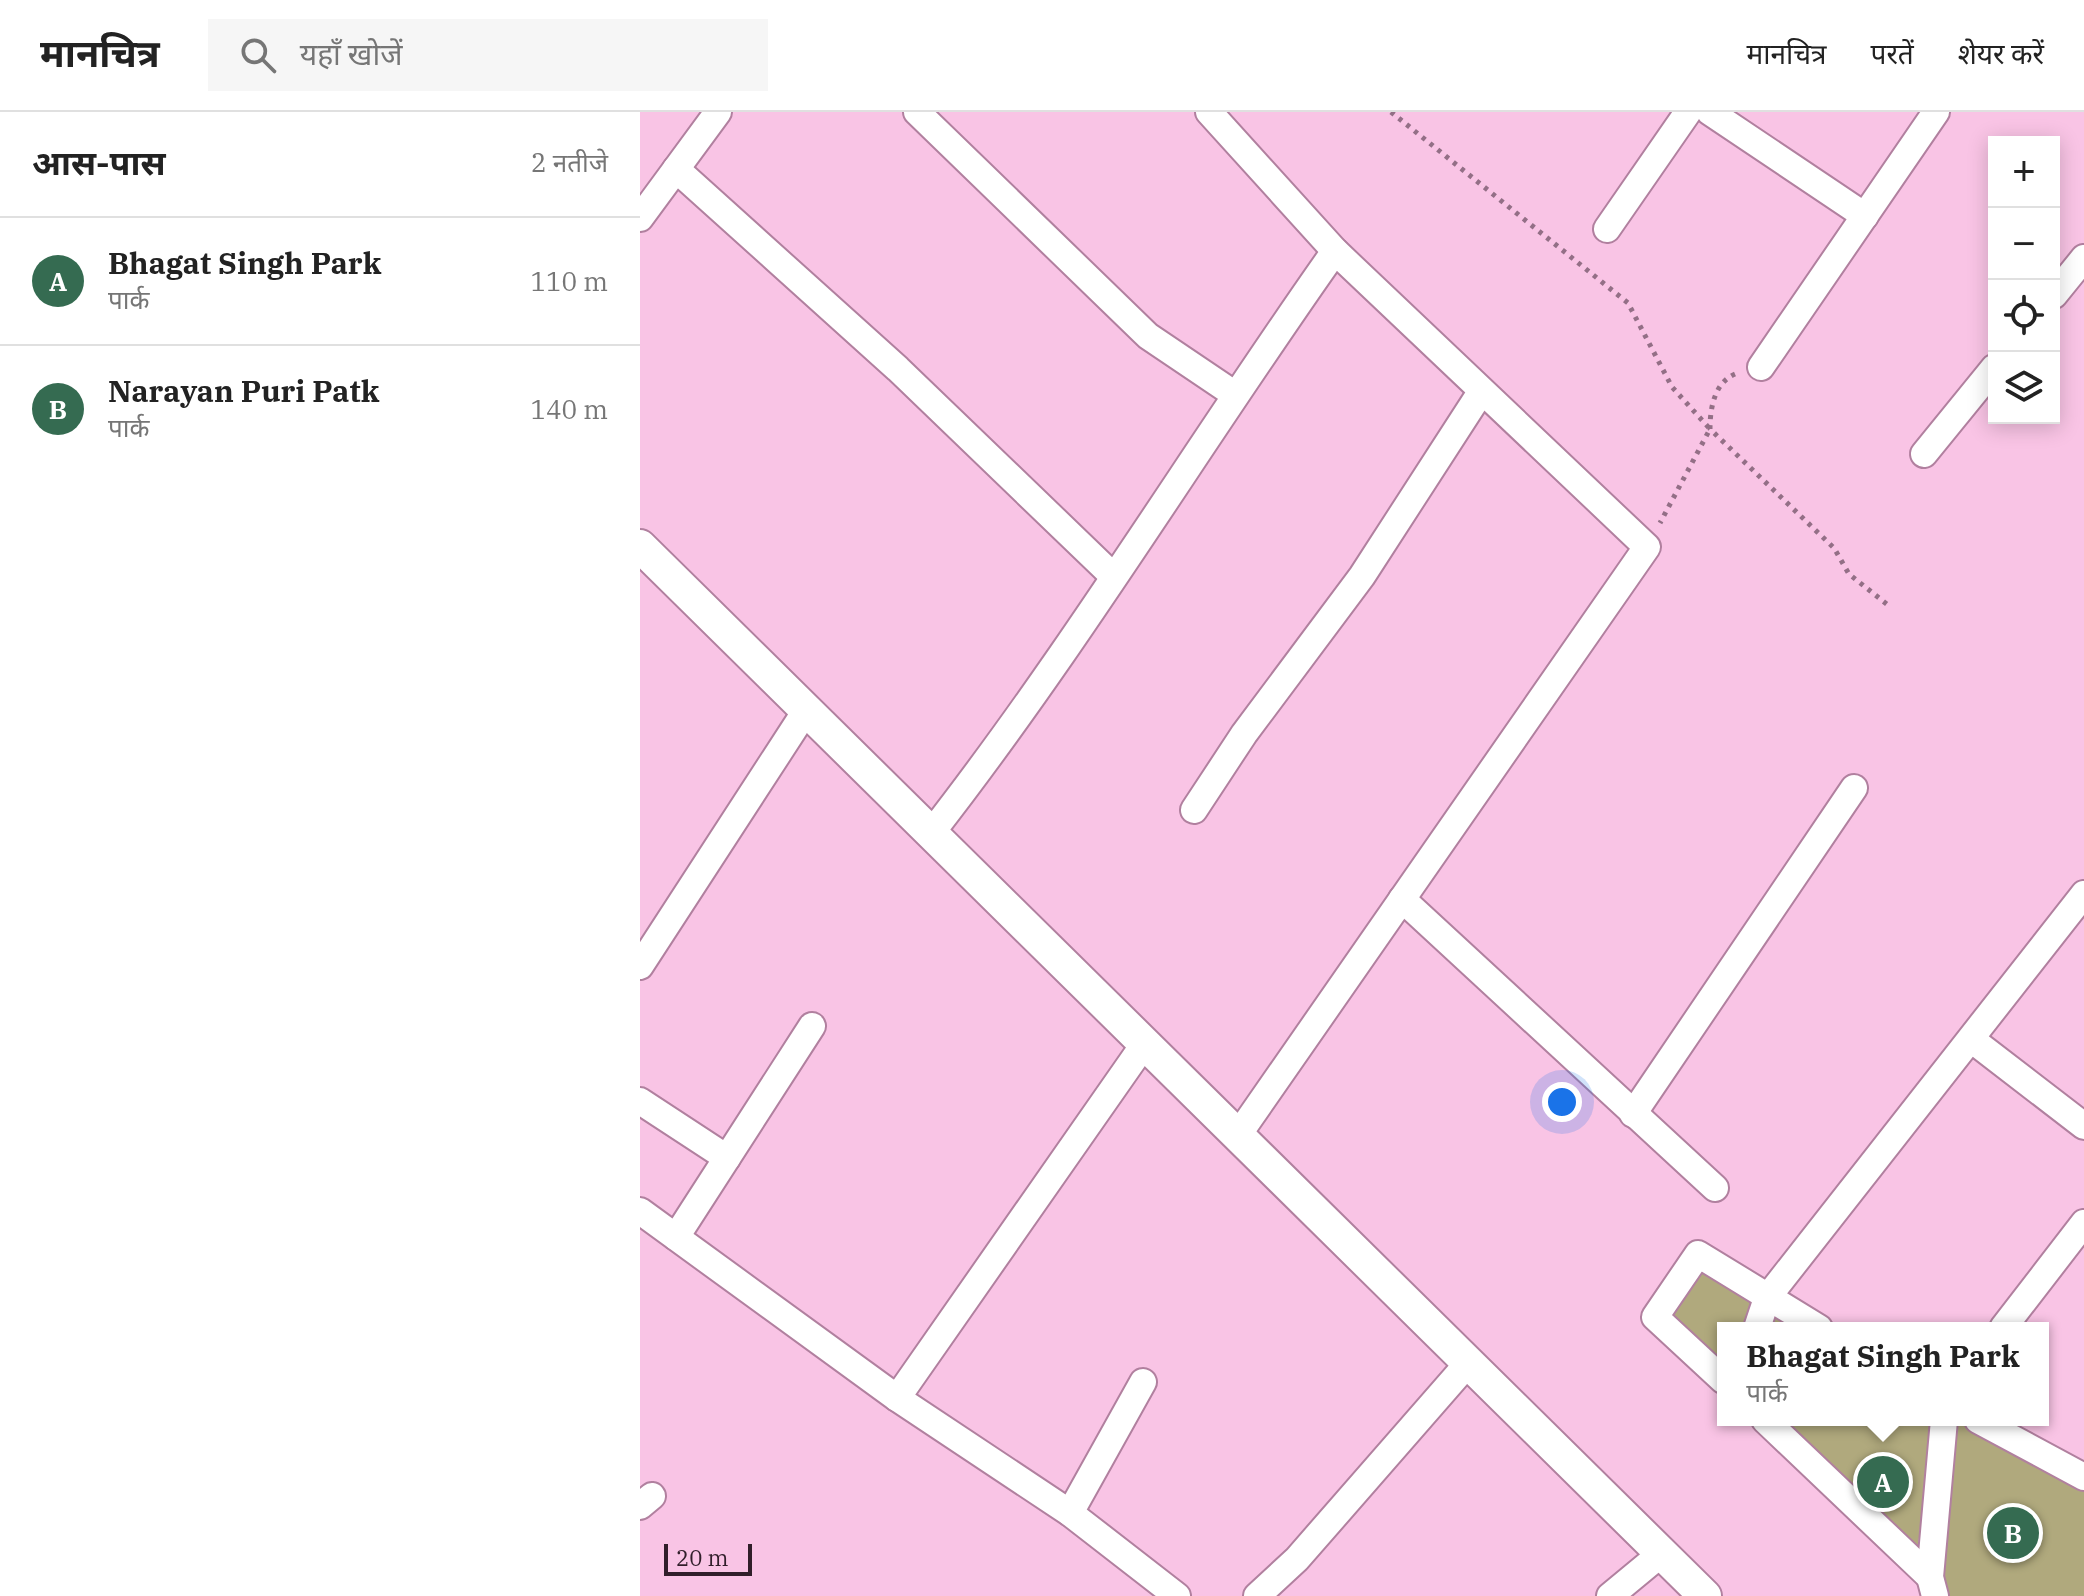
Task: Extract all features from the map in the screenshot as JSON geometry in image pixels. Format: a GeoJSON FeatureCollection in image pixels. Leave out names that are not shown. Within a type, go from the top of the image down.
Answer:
{"type":"FeatureCollection","features":[{"type":"Feature","properties":{"kind":"street"},"geometry":{"type":"LineString","coordinates":[[640,218],[718,112]]}},
{"type":"Feature","properties":{"kind":"street"},"geometry":{"type":"LineString","coordinates":[[917,112],[1148,336],[1234,394]]}},
{"type":"Feature","properties":{"kind":"street"},"geometry":{"type":"LineString","coordinates":[[1209,112],[1335,251],[1647,547],[1238,1135]]}},
{"type":"Feature","properties":{"kind":"street"},"geometry":{"type":"LineString","coordinates":[[1607,229],[1688,112]]}},
{"type":"Feature","properties":{"kind":"street"},"geometry":{"type":"LineString","coordinates":[[1710,112],[1865,216]]}},
{"type":"Feature","properties":{"kind":"street"},"geometry":{"type":"LineString","coordinates":[[1761,367],[1936,112]]}},
{"type":"Feature","properties":{"kind":"street"},"geometry":{"type":"LineString","coordinates":[[676,169],[898,369],[1113,576]]}},
{"type":"Feature","properties":{"kind":"street"},"geometry":{"type":"LineString","coordinates":[[932,832],[1007,736],[1234,394],[1335,251]]}},
{"type":"Feature","properties":{"kind":"street"},"geometry":{"type":"LineString","coordinates":[[2060,288],[2084,258]]}},
{"type":"Feature","properties":{"kind":"street"},"geometry":{"type":"LineString","coordinates":[[1924,454],[1988,375]]}},
{"type":"Feature","properties":{"kind":"street"},"geometry":{"type":"LineString","coordinates":[[1194,810],[1244,734],[1362,576],[1481,392]]}},
{"type":"Feature","properties":{"kind":"street"},"geometry":{"type":"LineString","coordinates":[[640,546],[1705,1596]]}},
{"type":"Feature","properties":{"kind":"street"},"geometry":{"type":"LineString","coordinates":[[640,966],[807,709]]}},
{"type":"Feature","properties":{"kind":"street"},"geometry":{"type":"LineString","coordinates":[[1633,1114],[1854,788]]}},
{"type":"Feature","properties":{"kind":"street"},"geometry":{"type":"LineString","coordinates":[[1759,1322],[1767,1298],[2084,894]]}},
{"type":"Feature","properties":{"kind":"street"},"geometry":{"type":"LineString","coordinates":[[1402,899],[1715,1188]]}},
{"type":"Feature","properties":{"kind":"street"},"geometry":{"type":"LineString","coordinates":[[676,1237],[812,1026]]}},
{"type":"Feature","properties":{"kind":"street"},"geometry":{"type":"LineString","coordinates":[[1971,1039],[2084,1126]]}},
{"type":"Feature","properties":{"kind":"street"},"geometry":{"type":"LineString","coordinates":[[897,1398],[1145,1043]]}},
{"type":"Feature","properties":{"kind":"street"},"geometry":{"type":"LineString","coordinates":[[640,1101],[727,1158]]}},
{"type":"Feature","properties":{"kind":"street"},"geometry":{"type":"LineString","coordinates":[[640,1211],[897,1398],[1070,1513],[1177,1596]]}},
{"type":"Feature","properties":{"kind":"street"},"geometry":{"type":"LineString","coordinates":[[2008,1322],[2084,1223]]}},
{"type":"Feature","properties":{"kind":"street"},"geometry":{"type":"LineString","coordinates":[[1717,1374],[1655,1317],[1698,1254],[1809,1322]]}},
{"type":"Feature","properties":{"kind":"street"},"geometry":{"type":"LineString","coordinates":[[1257,1596],[1297,1559],[1469,1362]]}},
{"type":"Feature","properties":{"kind":"street"},"geometry":{"type":"LineString","coordinates":[[1070,1513],[1143,1382]]}},
{"type":"Feature","properties":{"kind":"street"},"geometry":{"type":"LineString","coordinates":[[1771,1426],[1933,1587]]}},
{"type":"Feature","properties":{"kind":"street"},"geometry":{"type":"LineString","coordinates":[[1933,1587],[1944,1426]]}},
{"type":"Feature","properties":{"kind":"street"},"geometry":{"type":"LineString","coordinates":[[1989,1426],[2084,1477]]}},
{"type":"Feature","properties":{"kind":"street"},"geometry":{"type":"LineString","coordinates":[[1610,1596],[1662,1553]]}},
{"type":"Feature","properties":{"kind":"path"},"geometry":{"type":"LineString","coordinates":[[1391,112],[1628,303],[1672,387],[1710,429],[1834,548],[1849,574],[1889,606]]}},
{"type":"Feature","properties":{"kind":"path"},"geometry":{"type":"LineString","coordinates":[[1647,547],[1710,429],[1710,406],[1729,376],[1761,367]]}},
{"type":"Feature","properties":{"kind":"shaded area"},"geometry":{"type":"Polygon","coordinates":[[[1704,1264],[1796,1322],[1717,1322],[1717,1364],[1667,1316],[1704,1264]]]}},
{"type":"Feature","properties":{"kind":"shaded area"},"geometry":{"type":"Polygon","coordinates":[[[1782,1426],[1931,1426],[1917,1555],[1782,1426]]]}},
{"type":"Feature","properties":{"kind":"shaded area"},"geometry":{"type":"Polygon","coordinates":[[[1950,1426],[1970,1426],[2084,1491],[2084,1596],[1945,1596],[1939,1575],[1950,1426]]]}},
{"type":"Feature","properties":{"kind":"place","name":"Bhagat Singh Park"},"geometry":{"type":"Point","coordinates":[1883,1482]}},
{"type":"Feature","properties":{"kind":"place","name":"Narayan Puri Patk"},"geometry":{"type":"Point","coordinates":[2013,1533]}}]}
